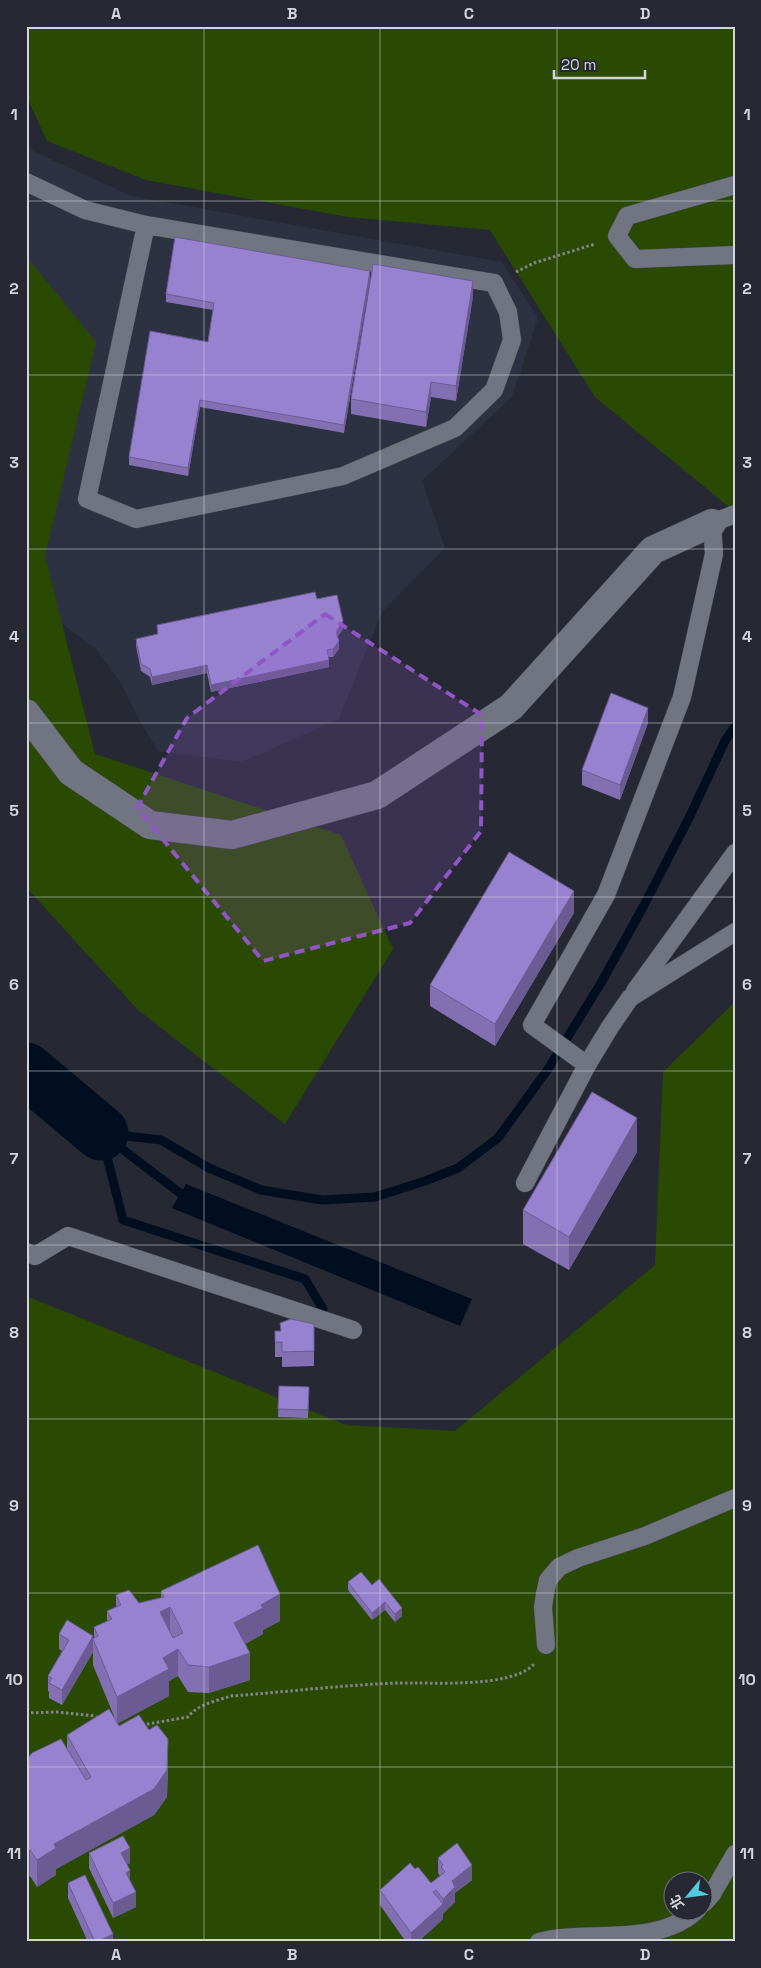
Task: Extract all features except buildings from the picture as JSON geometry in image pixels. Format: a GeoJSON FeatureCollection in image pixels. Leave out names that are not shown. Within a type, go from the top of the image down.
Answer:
{"type":"FeatureCollection","features":[{"type":"Feature","properties":{"kind":"street"},"geometry":{"type":"LineString","coordinates":[[26,713],[71,772],[150,825],[232,835],[377,795],[510,707],[653,550],[723,518]]}},
{"type":"Feature","properties":{"kind":"lane"},"geometry":{"type":"LineString","coordinates":[[26,182],[85,210],[146,225],[494,282],[508,312],[512,340],[494,390],[455,428],[343,476],[136,519],[87,499],[146,225]]}},
{"type":"Feature","properties":{"kind":"lane"},"geometry":{"type":"LineString","coordinates":[[735,185],[627,216],[617,236],[635,259],[735,255]]}},
{"type":"Feature","properties":{"kind":"lane"},"geometry":{"type":"LineString","coordinates":[[587,1065],[532,1025],[606,895],[682,697],[723,518]]}},
{"type":"Feature","properties":{"kind":"lane"},"geometry":{"type":"LineString","coordinates":[[525,1183],[587,1065],[610,1027],[735,853]]}},
{"type":"Feature","properties":{"kind":"lane"},"geometry":{"type":"LineString","coordinates":[[630,998],[735,932]]}},
{"type":"Feature","properties":{"kind":"lane"},"geometry":{"type":"LineString","coordinates":[[26,1252],[35,1256],[68,1236],[353,1330]]}},
{"type":"Feature","properties":{"kind":"lane"},"geometry":{"type":"LineString","coordinates":[[546,1645],[543,1607],[545,1594],[548,1580],[559,1567],[578,1558],[645,1536],[735,1498]]}},
{"type":"Feature","properties":{"kind":"lane"},"geometry":{"type":"LineString","coordinates":[[714,1890],[735,1854]]}},
{"type":"Feature","properties":{"kind":"lane"},"geometry":{"type":"LineString","coordinates":[[539,1942],[554,1938],[610,1936],[649,1932],[684,1920]]}},
{"type":"Feature","properties":{"kind":"path"},"geometry":{"type":"LineString","coordinates":[[494,282],[534,264],[617,236]]}},
{"type":"Feature","properties":{"kind":"path"},"geometry":{"type":"LineString","coordinates":[[134,1727],[188,1717],[193,1710],[231,1696],[397,1683],[459,1684],[504,1678],[529,1670],[537,1661],[546,1645]]}},
{"type":"Feature","properties":{"kind":"path"},"geometry":{"type":"LineString","coordinates":[[26,1713],[56,1712],[94,1716],[102,1720]]}},
{"type":"Feature","properties":{"kind":"highlighted area"},"geometry":{"type":"Polygon","coordinates":[[[325,614],[482,715],[481,831],[410,923],[263,961],[137,808],[187,718],[325,614]]]}},
{"type":"Feature","properties":{"kind":"shaded area"},"geometry":{"type":"Polygon","coordinates":[[[26,141],[33,151],[131,196],[502,262],[538,318],[512,397],[422,481],[445,548],[382,612],[339,719],[242,762],[158,751],[122,685],[97,650],[43,609],[26,294],[26,141]]]}},
{"type":"Feature","properties":{"kind":"shaded area"},"geometry":{"type":"Polygon","coordinates":[[[186,1184],[472,1299],[460,1326],[172,1208],[186,1184]]]}},
{"type":"Feature","properties":{"kind":"green space"},"geometry":{"type":"Polygon","coordinates":[[[26,26],[735,26],[735,512],[595,397],[490,230],[348,217],[146,180],[47,141],[26,95],[26,26]]]}},
{"type":"Feature","properties":{"kind":"green space"},"geometry":{"type":"Polygon","coordinates":[[[26,256],[96,342],[45,556],[95,754],[341,835],[393,949],[285,1124],[138,1010],[26,887],[26,256]]]}},
{"type":"Feature","properties":{"kind":"green space"},"geometry":{"type":"Polygon","coordinates":[[[735,1002],[735,1942],[26,1942],[26,1296],[346,1425],[455,1431],[655,1265],[663,1072],[735,1002]]]}},
{"type":"Feature","properties":{"kind":"waterway"},"geometry":{"type":"LineString","coordinates":[[101,1133],[161,1140],[209,1168],[261,1190],[322,1200],[375,1197],[458,1168],[498,1138],[548,1069],[601,983],[643,907],[689,818],[725,741],[735,726]]}},
{"type":"Feature","properties":{"kind":"waterway"},"geometry":{"type":"LineString","coordinates":[[26,1070],[101,1133]]}},
{"type":"Feature","properties":{"kind":"waterway"},"geometry":{"type":"LineString","coordinates":[[101,1133],[180,1193],[189,1197]]}},
{"type":"Feature","properties":{"kind":"waterway"},"geometry":{"type":"LineString","coordinates":[[101,1133],[123,1220],[305,1279],[323,1309]]}}]}
